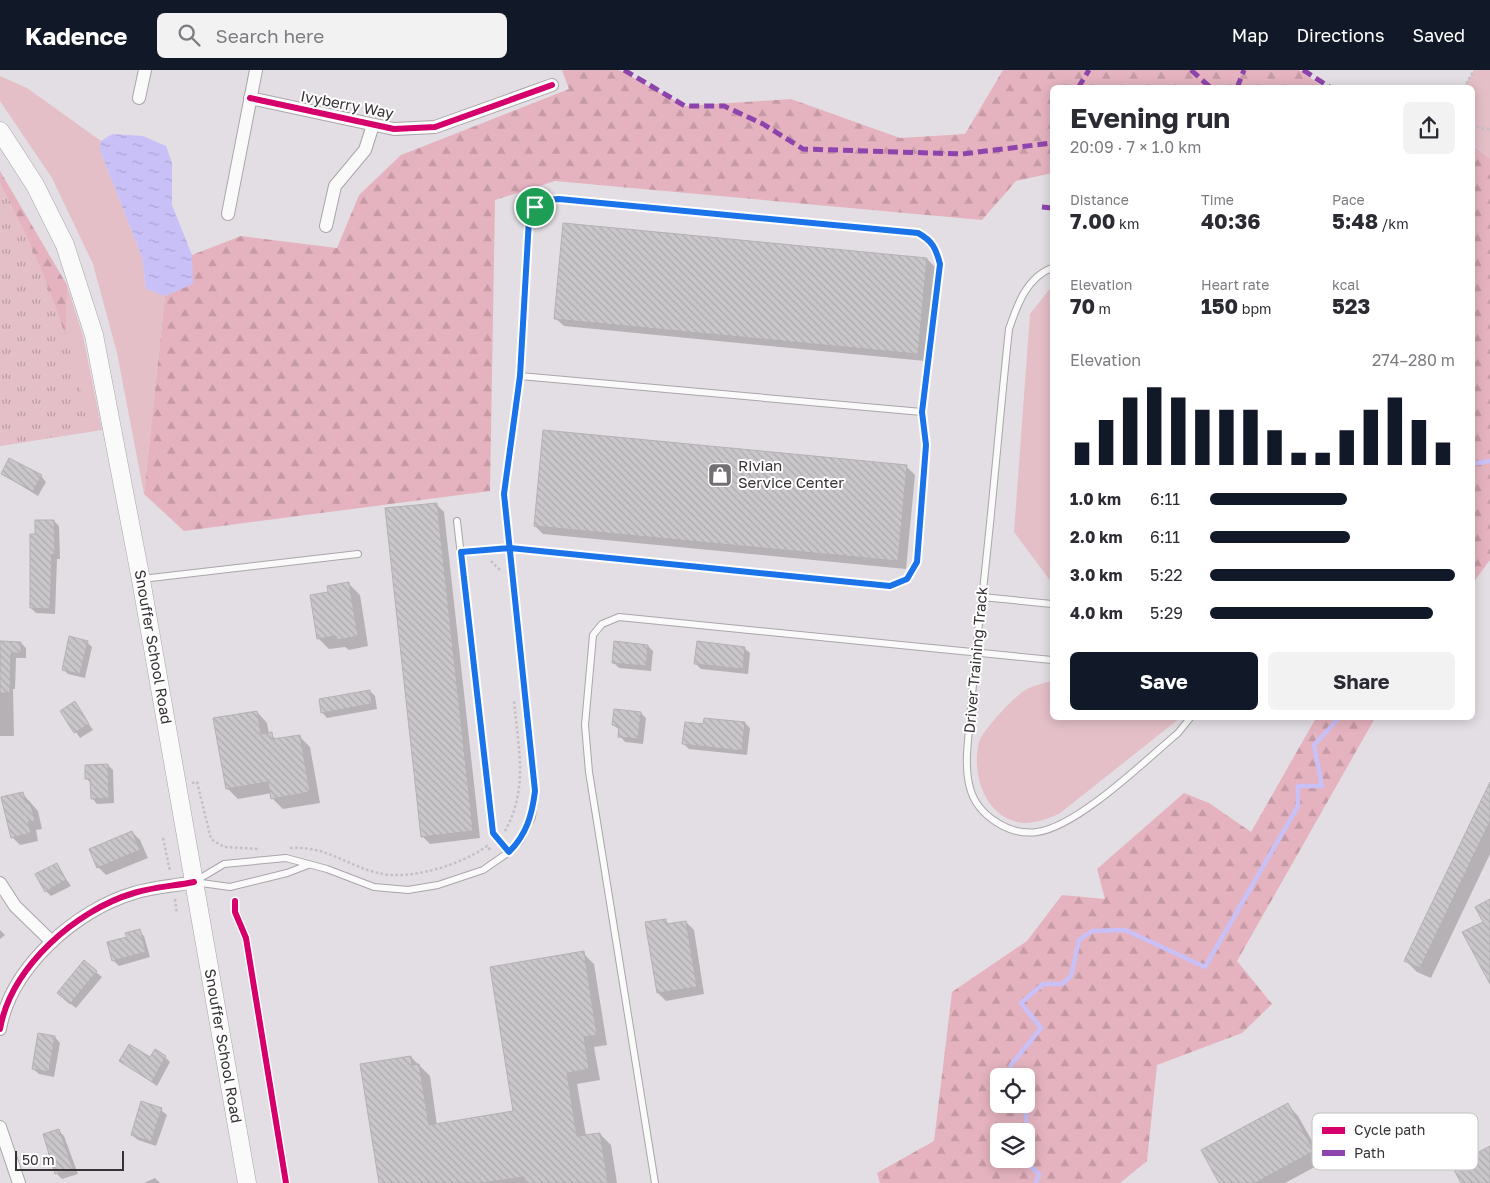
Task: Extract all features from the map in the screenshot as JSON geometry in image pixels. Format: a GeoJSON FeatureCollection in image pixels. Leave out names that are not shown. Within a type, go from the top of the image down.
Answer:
{"type":"FeatureCollection","features":[{"type":"Feature","properties":{"kind":"main road","name":"Snouffer School Road"},"geometry":{"type":"LineString","coordinates":[[0,131],[35,185],[65,245],[84,296],[102,368],[247,1183]]}},
{"type":"Feature","properties":{"kind":"street"},"geometry":{"type":"LineString","coordinates":[[139,98],[144,70]]}},
{"type":"Feature","properties":{"kind":"street"},"geometry":{"type":"LineString","coordinates":[[228,214],[256,70]]}},
{"type":"Feature","properties":{"kind":"street","name":"Ivyberry Way"},"geometry":{"type":"LineString","coordinates":[[250,98],[394,129],[435,127],[552,86]]}},
{"type":"Feature","properties":{"kind":"street"},"geometry":{"type":"LineString","coordinates":[[326,226],[335,186],[365,150],[373,124]]}},
{"type":"Feature","properties":{"kind":"street"},"geometry":{"type":"LineString","coordinates":[[0,882],[15,906],[52,942]]}},
{"type":"Feature","properties":{"kind":"street"},"geometry":{"type":"LineString","coordinates":[[0,1029],[6,1005],[15,989],[32,963],[66,928],[105,905],[134,893],[194,882]]}},
{"type":"Feature","properties":{"kind":"street"},"geometry":{"type":"LineString","coordinates":[[0,1127],[4,1153],[19,1183]]}},
{"type":"Feature","properties":{"kind":"lane"},"geometry":{"type":"LineString","coordinates":[[194,882],[224,864],[286,858],[327,869],[374,887],[408,890],[438,885],[483,870],[509,852],[520,841],[532,817],[535,791],[510,548],[504,494],[520,376],[529,219],[535,207],[546,200],[559,199],[918,233],[930,240],[936,250],[940,264],[922,412],[926,445],[917,562],[907,579],[890,586],[510,548],[461,552]]}},
{"type":"Feature","properties":{"kind":"lane","name":"Driver Training Track"},"geometry":{"type":"LineString","coordinates":[[1050,270],[1032,283],[1018,300],[1009,329],[966,765],[970,789],[980,808],[994,821],[1013,830],[1034,833],[1053,830],[1081,813],[1178,734],[1188,720]]}},
{"type":"Feature","properties":{"kind":"lane"},"geometry":{"type":"LineString","coordinates":[[520,376],[922,412]]}},
{"type":"Feature","properties":{"kind":"lane"},"geometry":{"type":"LineString","coordinates":[[458,520],[493,833],[509,852]]}},
{"type":"Feature","properties":{"kind":"lane"},"geometry":{"type":"LineString","coordinates":[[141,580],[358,554]]}},
{"type":"Feature","properties":{"kind":"lane"},"geometry":{"type":"LineString","coordinates":[[982,597],[1050,604]]}},
{"type":"Feature","properties":{"kind":"lane"},"geometry":{"type":"LineString","coordinates":[[656,1183],[589,772],[584,725],[593,635],[602,624],[619,617],[1050,660]]}},
{"type":"Feature","properties":{"kind":"lane"},"geometry":{"type":"LineString","coordinates":[[194,882],[230,887],[308,865]]}},
{"type":"Feature","properties":{"kind":"path"},"geometry":{"type":"LineString","coordinates":[[1466,85],[1474,70]]}},
{"type":"Feature","properties":{"kind":"path"},"geometry":{"type":"LineString","coordinates":[[1475,127],[1490,130]]}},
{"type":"Feature","properties":{"kind":"path"},"geometry":{"type":"LineString","coordinates":[[484,560],[495,563],[499,567],[502,579]]}},
{"type":"Feature","properties":{"kind":"path"},"geometry":{"type":"LineString","coordinates":[[286,848],[309,848],[325,852],[376,873],[405,876],[467,858],[487,846],[489,849],[498,840],[513,816],[521,784],[513,694]]}},
{"type":"Feature","properties":{"kind":"path"},"geometry":{"type":"LineString","coordinates":[[189,784],[197,782],[211,839],[215,843],[224,847],[260,849]]}},
{"type":"Feature","properties":{"kind":"path"},"geometry":{"type":"LineString","coordinates":[[164,838],[170,872]]}},
{"type":"Feature","properties":{"kind":"path"},"geometry":{"type":"LineString","coordinates":[[174,899],[177,914]]}},
{"type":"Feature","properties":{"kind":"green space"},"geometry":{"type":"Polygon","coordinates":[[[562,70],[619,70],[685,106],[791,99],[900,138],[965,134],[1003,70],[1299,70],[1320,85],[1050,85],[1050,173],[1016,181],[982,220],[555,181],[495,200],[490,491],[184,531],[144,494],[165,296],[192,284],[192,255],[241,236],[337,248],[359,195],[401,155],[569,89],[562,70]]]}},
{"type":"Feature","properties":{"kind":"green space"},"geometry":{"type":"Polygon","coordinates":[[[1474,70],[1490,70],[1490,158],[1475,147],[1475,85],[1465,85],[1474,70]]]}},
{"type":"Feature","properties":{"kind":"green space"},"geometry":{"type":"Polygon","coordinates":[[[0,76],[27,88],[101,141],[100,150],[142,257],[146,288],[165,296],[144,494],[117,353],[93,264],[52,178],[0,101],[0,76]]]}},
{"type":"Feature","properties":{"kind":"green space"},"geometry":{"type":"Polygon","coordinates":[[[1475,147],[1490,158],[1490,560],[1475,580],[1475,147]]]}},
{"type":"Feature","properties":{"kind":"green space"},"geometry":{"type":"Polygon","coordinates":[[[0,171],[67,285],[66,332],[54,362],[0,381],[0,171]]]}},
{"type":"Feature","properties":{"kind":"green space"},"geometry":{"type":"Polygon","coordinates":[[[0,183],[30,242],[55,304],[75,367],[89,431],[0,446],[0,183]]]}},
{"type":"Feature","properties":{"kind":"green space"},"geometry":{"type":"Polygon","coordinates":[[[67,285],[83,336],[102,430],[0,446],[0,381],[66,332],[67,285]]]}},
{"type":"Feature","properties":{"kind":"green space"},"geometry":{"type":"Polygon","coordinates":[[[1050,289],[1050,580],[1014,532],[1030,314],[1050,289]]]}},
{"type":"Feature","properties":{"kind":"green space"},"geometry":{"type":"Polygon","coordinates":[[[1050,682],[1050,720],[1177,720],[1059,814],[1035,822],[1017,822],[1001,815],[986,798],[978,776],[977,753],[981,737],[993,722],[1022,692],[1033,686],[1050,682]]]}},
{"type":"Feature","properties":{"kind":"green space"},"geometry":{"type":"Polygon","coordinates":[[[1315,720],[1374,720],[1237,961],[1272,1004],[1242,1033],[1157,1065],[1147,1161],[1120,1183],[880,1183],[877,1173],[934,1141],[952,992],[1027,941],[1062,895],[1105,899],[1097,869],[1184,793],[1209,803],[1251,832],[1315,720]]]}},
{"type":"Feature","properties":{"kind":"water"},"geometry":{"type":"Polygon","coordinates":[[[112,134],[143,136],[166,146],[172,163],[172,205],[192,255],[193,284],[165,296],[146,289],[142,257],[100,150],[101,141],[112,134]]]}},
{"type":"Feature","properties":{"kind":"building"},"geometry":{"type":"Polygon","coordinates":[[[563,223],[927,258],[918,354],[554,319],[563,223]]]}},
{"type":"Feature","properties":{"kind":"building"},"geometry":{"type":"Polygon","coordinates":[[[543,430],[907,465],[898,561],[534,526],[543,430]]]}},
{"type":"Feature","properties":{"kind":"building"},"geometry":{"type":"Polygon","coordinates":[[[9,458],[42,475],[33,491],[1,474],[9,458]]]}},
{"type":"Feature","properties":{"kind":"building"},"geometry":{"type":"Polygon","coordinates":[[[437,503],[473,831],[421,837],[385,508],[437,503]]]}},
{"type":"Feature","properties":{"kind":"building"},"geometry":{"type":"Polygon","coordinates":[[[35,520],[54,520],[55,554],[52,554],[50,609],[30,608],[30,534],[35,534],[35,520]]]}},
{"type":"Feature","properties":{"kind":"building"},"geometry":{"type":"Polygon","coordinates":[[[349,582],[358,636],[337,640],[336,636],[317,639],[310,595],[328,592],[327,586],[349,582]]]}},
{"type":"Feature","properties":{"kind":"building"},"geometry":{"type":"Polygon","coordinates":[[[69,636],[88,641],[80,674],[62,670],[69,636]]]}},
{"type":"Feature","properties":{"kind":"building"},"geometry":{"type":"Polygon","coordinates":[[[0,641],[21,642],[21,653],[11,653],[10,693],[0,693],[0,641]]]}},
{"type":"Feature","properties":{"kind":"building"},"geometry":{"type":"Polygon","coordinates":[[[614,641],[648,645],[646,666],[612,663],[614,641]]]}},
{"type":"Feature","properties":{"kind":"building"},"geometry":{"type":"Polygon","coordinates":[[[697,641],[745,647],[743,669],[694,664],[697,641]]]}},
{"type":"Feature","properties":{"kind":"building"},"geometry":{"type":"Polygon","coordinates":[[[370,690],[372,704],[321,713],[319,699],[370,690]]]}},
{"type":"Feature","properties":{"kind":"building"},"geometry":{"type":"Polygon","coordinates":[[[75,701],[89,724],[74,733],[60,711],[75,701]]]}},
{"type":"Feature","properties":{"kind":"building"},"geometry":{"type":"Polygon","coordinates":[[[614,709],[641,712],[638,739],[618,737],[619,726],[612,725],[614,709]]]}},
{"type":"Feature","properties":{"kind":"building"},"geometry":{"type":"Polygon","coordinates":[[[257,711],[261,734],[272,732],[273,739],[300,735],[310,792],[271,799],[268,782],[226,789],[213,718],[257,711]]]}},
{"type":"Feature","properties":{"kind":"building"},"geometry":{"type":"Polygon","coordinates":[[[704,718],[745,722],[742,751],[682,744],[685,722],[703,724],[704,718]]]}},
{"type":"Feature","properties":{"kind":"building"},"geometry":{"type":"Polygon","coordinates":[[[108,764],[109,798],[91,799],[90,779],[85,779],[85,765],[108,764]]]}},
{"type":"Feature","properties":{"kind":"building"},"geometry":{"type":"Polygon","coordinates":[[[1490,782],[1490,821],[1420,968],[1404,961],[1490,782]]]}},
{"type":"Feature","properties":{"kind":"building"},"geometry":{"type":"Polygon","coordinates":[[[23,792],[26,803],[30,802],[35,821],[28,822],[31,833],[11,838],[1,797],[23,792]]]}},
{"type":"Feature","properties":{"kind":"building"},"geometry":{"type":"Polygon","coordinates":[[[132,831],[140,850],[97,868],[89,849],[132,831]]]}},
{"type":"Feature","properties":{"kind":"building"},"geometry":{"type":"Polygon","coordinates":[[[57,863],[66,880],[45,892],[35,874],[57,863]]]}},
{"type":"Feature","properties":{"kind":"building"},"geometry":{"type":"Polygon","coordinates":[[[1490,899],[1490,984],[1462,932],[1483,922],[1475,907],[1490,899]]]}},
{"type":"Feature","properties":{"kind":"building"},"geometry":{"type":"Polygon","coordinates":[[[666,919],[666,924],[686,921],[697,987],[657,993],[645,922],[666,919]]]}},
{"type":"Feature","properties":{"kind":"building"},"geometry":{"type":"Polygon","coordinates":[[[140,929],[146,952],[112,961],[107,942],[127,937],[125,933],[140,929]]]}},
{"type":"Feature","properties":{"kind":"building"},"geometry":{"type":"Polygon","coordinates":[[[584,951],[597,1035],[584,1037],[589,1069],[567,1073],[577,1136],[600,1133],[608,1183],[525,1183],[524,1177],[482,1183],[379,1183],[360,1064],[411,1056],[412,1065],[419,1064],[429,1125],[513,1111],[490,967],[584,951]]]}},
{"type":"Feature","properties":{"kind":"building"},"geometry":{"type":"Polygon","coordinates":[[[84,960],[97,971],[70,1004],[57,993],[84,960]]]}},
{"type":"Feature","properties":{"kind":"building"},"geometry":{"type":"Polygon","coordinates":[[[38,1033],[55,1036],[49,1072],[32,1069],[38,1033]]]}},
{"type":"Feature","properties":{"kind":"building"},"geometry":{"type":"Polygon","coordinates":[[[129,1044],[150,1057],[155,1049],[166,1056],[152,1082],[119,1061],[129,1044]]]}},
{"type":"Feature","properties":{"kind":"building"},"geometry":{"type":"Polygon","coordinates":[[[141,1101],[162,1108],[151,1142],[131,1135],[141,1101]]]}},
{"type":"Feature","properties":{"kind":"building"},"geometry":{"type":"Polygon","coordinates":[[[1288,1103],[1312,1147],[1312,1152],[1255,1183],[1219,1183],[1201,1150],[1288,1103]]]}},
{"type":"Feature","properties":{"kind":"building"},"geometry":{"type":"Polygon","coordinates":[[[59,1129],[73,1169],[55,1174],[43,1134],[59,1129]]]}},
{"type":"Feature","properties":{"kind":"building"},"geometry":{"type":"Polygon","coordinates":[[[1490,1146],[1490,1183],[1461,1183],[1454,1170],[1478,1170],[1478,1152],[1490,1146]]]}},
{"type":"Feature","properties":{"kind":"waterway"},"geometry":{"type":"LineString","coordinates":[[1475,464],[1490,461]]}},
{"type":"Feature","properties":{"kind":"waterway"},"geometry":{"type":"LineString","coordinates":[[1011,1068],[1011,1065],[1041,1028],[1021,1003],[1043,984],[1062,984],[1071,976],[1079,940],[1092,931],[1125,930],[1205,967],[1298,806],[1298,786],[1322,786],[1314,745],[1337,720]]}},
{"type":"Feature","properties":{"kind":"waterway"},"geometry":{"type":"LineString","coordinates":[[1026,1113],[1026,1123]]}},
{"type":"Feature","properties":{"kind":"waterway"},"geometry":{"type":"LineString","coordinates":[[1032,1168],[1039,1174],[1036,1183]]}},
{"type":"Feature","properties":{"kind":"marked path"},"geometry":{"type":"LineString","coordinates":[[624,70],[685,106],[724,106],[763,124],[803,149],[962,154],[1050,143]]}},
{"type":"Feature","properties":{"kind":"marked path"},"geometry":{"type":"LineString","coordinates":[[1080,85],[1089,70]]}},
{"type":"Feature","properties":{"kind":"marked path"},"geometry":{"type":"LineString","coordinates":[[1191,70],[1208,85]]}},
{"type":"Feature","properties":{"kind":"marked path"},"geometry":{"type":"LineString","coordinates":[[1238,85],[1244,70]]}},
{"type":"Feature","properties":{"kind":"marked path"},"geometry":{"type":"LineString","coordinates":[[1303,70],[1326,85]]}},
{"type":"Feature","properties":{"kind":"marked path"},"geometry":{"type":"LineString","coordinates":[[1042,207],[1050,208]]}},
{"type":"Feature","properties":{"kind":"cycle path"},"geometry":{"type":"LineString","coordinates":[[250,98],[394,129],[435,127],[552,85]]}},
{"type":"Feature","properties":{"kind":"cycle path"},"geometry":{"type":"LineString","coordinates":[[0,1029],[7,1006],[17,984],[49,944],[69,927],[112,901],[134,893],[194,882]]}},
{"type":"Feature","properties":{"kind":"cycle path"},"geometry":{"type":"LineString","coordinates":[[235,901],[235,912],[246,938],[286,1183]]}},
{"type":"Feature","properties":{"kind":"place","name":"Rivian Service Center"},"geometry":{"type":"Point","coordinates":[720,475]}},
{"type":"Feature","properties":{"kind":"route"},"geometry":{"type":"LineString","coordinates":[[535,207],[529,219],[520,376],[504,494],[510,548],[535,791],[532,817],[520,841],[509,852],[493,833],[461,552],[510,548],[890,586],[907,579],[917,562],[926,445],[922,412],[940,264],[936,250],[930,240],[918,233],[559,199],[546,200],[535,207]]}}]}
